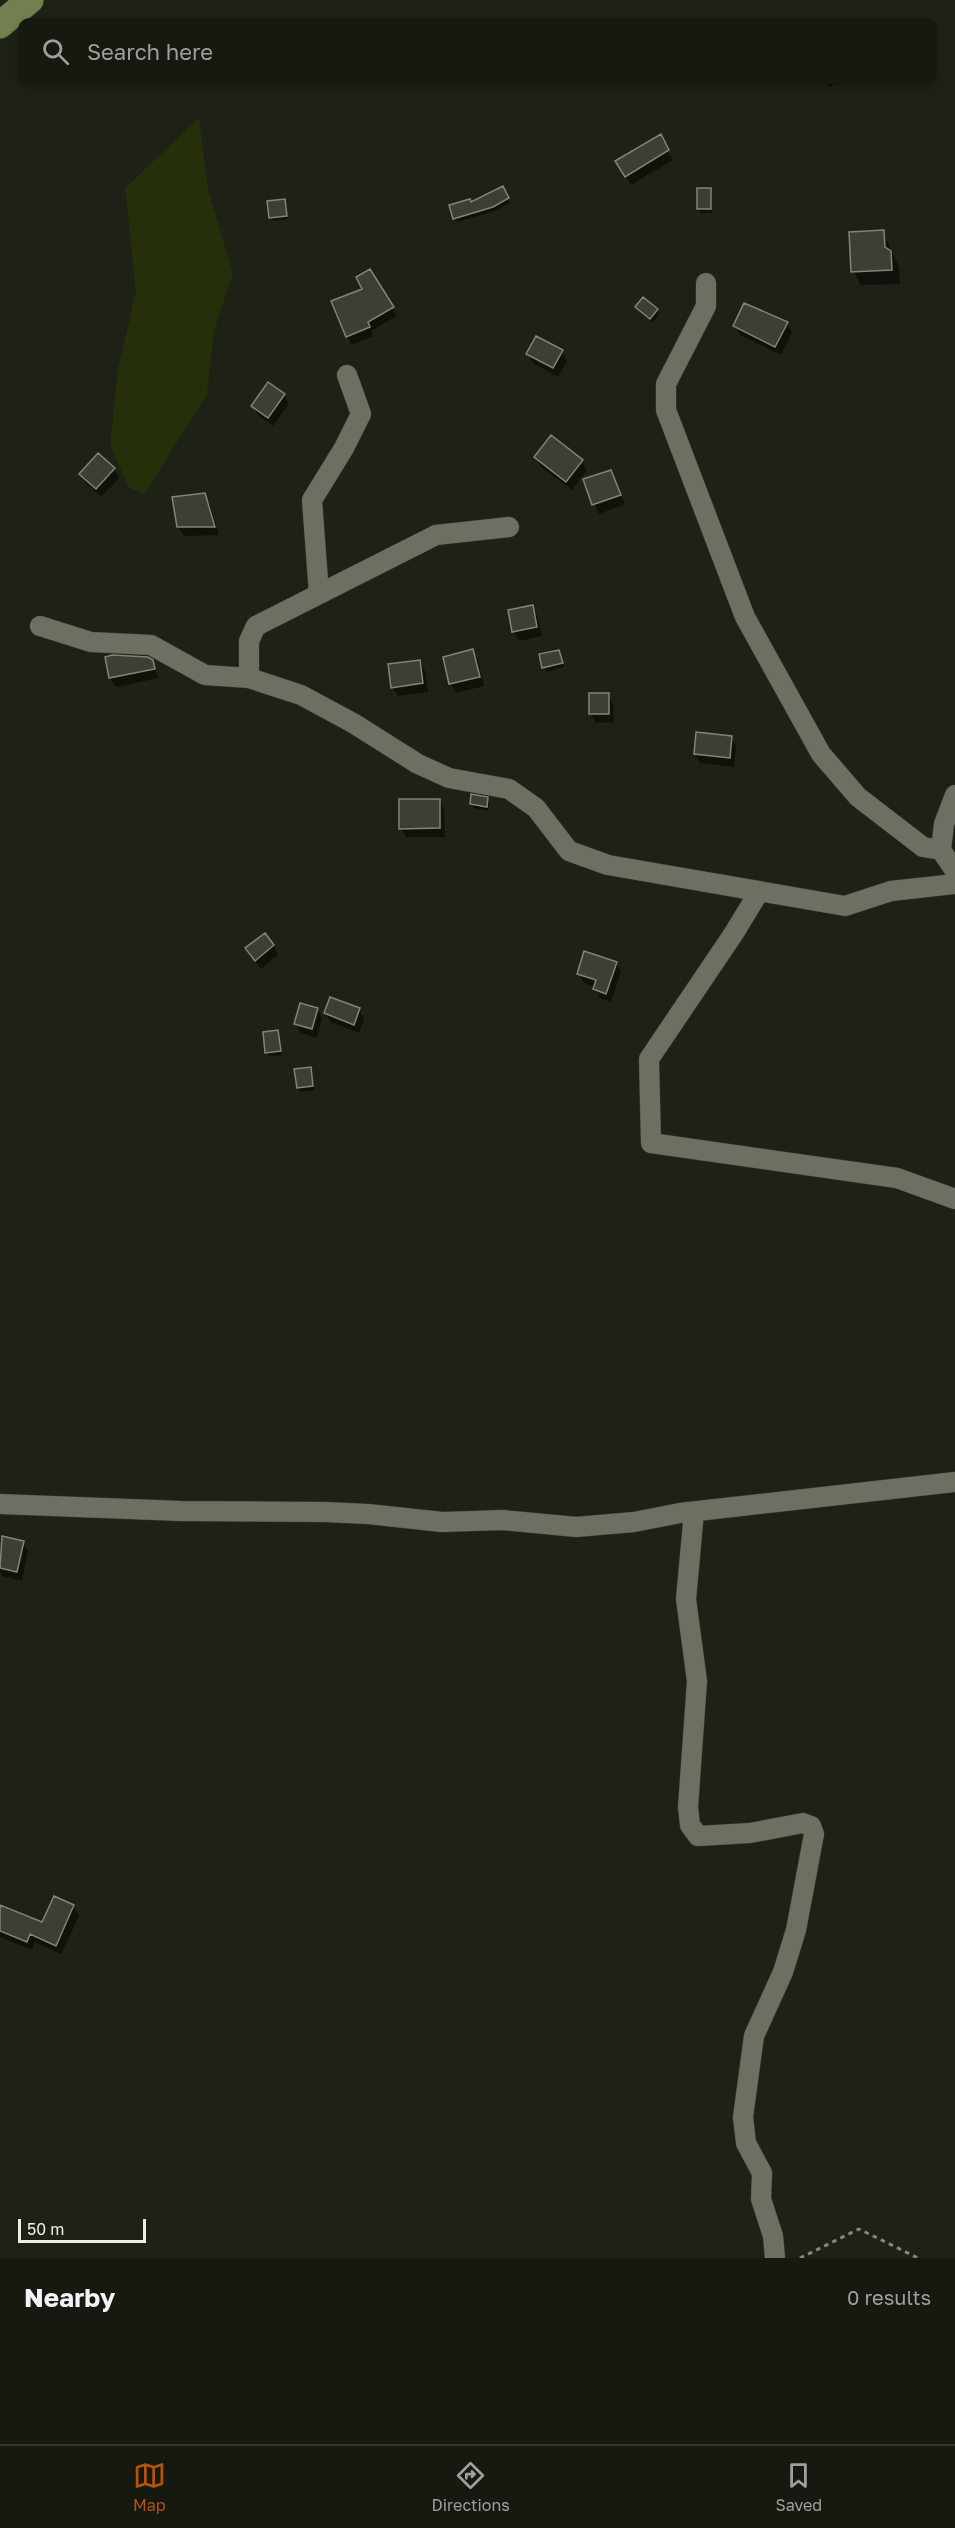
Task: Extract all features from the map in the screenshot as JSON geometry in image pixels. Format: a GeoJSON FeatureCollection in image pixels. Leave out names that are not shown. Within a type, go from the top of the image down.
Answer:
{"type":"FeatureCollection","features":[{"type":"Feature","properties":{"kind":"main road"},"geometry":{"type":"LineString","coordinates":[[0,3],[4,0]]}},
{"type":"Feature","properties":{"kind":"main road"},"geometry":{"type":"LineString","coordinates":[[0,25],[30,0]]}},
{"type":"Feature","properties":{"kind":"street"},"geometry":{"type":"LineString","coordinates":[[706,283],[706,306],[666,384],[666,410],[745,617],[821,754],[858,797],[923,847],[941,850]]}},
{"type":"Feature","properties":{"kind":"street"},"geometry":{"type":"LineString","coordinates":[[320,594],[312,500],[344,448],[361,414],[347,375]]}},
{"type":"Feature","properties":{"kind":"street"},"geometry":{"type":"LineString","coordinates":[[249,678],[249,641],[256,626],[436,535],[509,528]]}},
{"type":"Feature","properties":{"kind":"street"},"geometry":{"type":"LineString","coordinates":[[40,626],[91,642],[151,645],[205,675],[249,678],[301,695],[353,723],[418,764],[449,778],[509,789],[536,808],[569,850],[608,865],[845,906],[891,891],[955,884]]}},
{"type":"Feature","properties":{"kind":"street"},"geometry":{"type":"LineString","coordinates":[[955,795],[944,824],[941,850],[955,871]]}},
{"type":"Feature","properties":{"kind":"street"},"geometry":{"type":"LineString","coordinates":[[759,892],[649,1059],[651,1143],[897,1178],[955,1199]]}},
{"type":"Feature","properties":{"kind":"street"},"geometry":{"type":"LineString","coordinates":[[0,1504],[181,1511],[324,1512],[442,1522],[503,1520],[576,1527],[625,1523],[694,1512],[955,1482]]}},
{"type":"Feature","properties":{"kind":"street"},"geometry":{"type":"LineString","coordinates":[[694,1512],[686,1599],[697,1681],[688,1807],[690,1825],[698,1836],[750,1833],[804,1823],[811,1826],[814,1834],[796,1930],[783,1972],[754,2036],[743,2117],[746,2143],[762,2173],[761,2199],[773,2236],[775,2258]]}},
{"type":"Feature","properties":{"kind":"path"},"geometry":{"type":"LineString","coordinates":[[800,2258],[859,2229],[918,2258]]}},
{"type":"Feature","properties":{"kind":"green space"},"geometry":{"type":"Polygon","coordinates":[[[199,118],[208,190],[233,273],[214,331],[207,394],[144,495],[128,487],[110,444],[118,368],[136,292],[125,188],[199,118]]]}},
{"type":"Feature","properties":{"kind":"building"},"geometry":{"type":"Polygon","coordinates":[[[661,134],[669,150],[625,177],[615,161],[661,134]]]}},
{"type":"Feature","properties":{"kind":"building"},"geometry":{"type":"Polygon","coordinates":[[[503,186],[509,198],[493,207],[453,219],[449,205],[470,199],[471,202],[503,186]]]}},
{"type":"Feature","properties":{"kind":"building"},"geometry":{"type":"Polygon","coordinates":[[[697,188],[711,188],[711,209],[697,209],[697,188]]]}},
{"type":"Feature","properties":{"kind":"building"},"geometry":{"type":"Polygon","coordinates":[[[285,199],[287,216],[269,218],[267,201],[285,199]]]}},
{"type":"Feature","properties":{"kind":"building"},"geometry":{"type":"Polygon","coordinates":[[[884,230],[885,247],[891,251],[892,270],[851,272],[849,232],[884,230]]]}},
{"type":"Feature","properties":{"kind":"building"},"geometry":{"type":"Polygon","coordinates":[[[370,269],[394,307],[368,322],[370,327],[346,337],[331,301],[362,289],[356,277],[370,269]]]}},
{"type":"Feature","properties":{"kind":"building"},"geometry":{"type":"Polygon","coordinates":[[[643,297],[658,309],[650,319],[635,307],[643,297]]]}},
{"type":"Feature","properties":{"kind":"building"},"geometry":{"type":"Polygon","coordinates":[[[744,303],[788,322],[775,347],[733,326],[744,303]]]}},
{"type":"Feature","properties":{"kind":"building"},"geometry":{"type":"Polygon","coordinates":[[[536,336],[563,350],[553,368],[526,354],[536,336]]]}},
{"type":"Feature","properties":{"kind":"building"},"geometry":{"type":"Polygon","coordinates":[[[268,382],[285,394],[268,418],[251,406],[268,382]]]}},
{"type":"Feature","properties":{"kind":"building"},"geometry":{"type":"Polygon","coordinates":[[[551,435],[583,460],[566,482],[534,457],[551,435]]]}},
{"type":"Feature","properties":{"kind":"building"},"geometry":{"type":"Polygon","coordinates":[[[98,453],[115,468],[96,489],[79,474],[98,453]]]}},
{"type":"Feature","properties":{"kind":"building"},"geometry":{"type":"Polygon","coordinates":[[[611,470],[621,495],[592,505],[583,479],[611,470]]]}},
{"type":"Feature","properties":{"kind":"building"},"geometry":{"type":"Polygon","coordinates":[[[205,493],[215,527],[177,527],[172,497],[205,493]]]}},
{"type":"Feature","properties":{"kind":"building"},"geometry":{"type":"Polygon","coordinates":[[[533,605],[537,627],[512,632],[508,610],[533,605]]]}},
{"type":"Feature","properties":{"kind":"building"},"geometry":{"type":"Polygon","coordinates":[[[473,649],[480,677],[449,684],[443,657],[473,649]]]}},
{"type":"Feature","properties":{"kind":"building"},"geometry":{"type":"Polygon","coordinates":[[[559,650],[563,663],[542,668],[539,654],[559,650]]]}},
{"type":"Feature","properties":{"kind":"building"},"geometry":{"type":"Polygon","coordinates":[[[112,655],[148,657],[153,660],[155,669],[109,678],[105,657],[112,655]]]}},
{"type":"Feature","properties":{"kind":"building"},"geometry":{"type":"Polygon","coordinates":[[[420,660],[423,683],[391,688],[388,664],[420,660]]]}},
{"type":"Feature","properties":{"kind":"building"},"geometry":{"type":"Polygon","coordinates":[[[589,693],[609,693],[609,714],[589,714],[589,693]]]}},
{"type":"Feature","properties":{"kind":"building"},"geometry":{"type":"Polygon","coordinates":[[[696,732],[732,736],[730,758],[694,754],[696,732]]]}},
{"type":"Feature","properties":{"kind":"building"},"geometry":{"type":"Polygon","coordinates":[[[471,794],[488,797],[487,807],[470,804],[471,794]]]}},
{"type":"Feature","properties":{"kind":"building"},"geometry":{"type":"Polygon","coordinates":[[[399,799],[440,799],[440,828],[399,829],[399,799]]]}},
{"type":"Feature","properties":{"kind":"building"},"geometry":{"type":"Polygon","coordinates":[[[265,933],[274,945],[255,961],[245,948],[265,933]]]}},
{"type":"Feature","properties":{"kind":"building"},"geometry":{"type":"Polygon","coordinates":[[[584,951],[617,962],[606,994],[593,989],[596,980],[577,974],[584,951]]]}},
{"type":"Feature","properties":{"kind":"building"},"geometry":{"type":"Polygon","coordinates":[[[330,997],[360,1008],[354,1025],[324,1013],[330,997]]]}},
{"type":"Feature","properties":{"kind":"building"},"geometry":{"type":"Polygon","coordinates":[[[300,1003],[318,1008],[312,1029],[294,1024],[300,1003]]]}},
{"type":"Feature","properties":{"kind":"building"},"geometry":{"type":"Polygon","coordinates":[[[278,1030],[281,1051],[265,1053],[263,1032],[278,1030]]]}},
{"type":"Feature","properties":{"kind":"building"},"geometry":{"type":"Polygon","coordinates":[[[311,1067],[313,1086],[297,1088],[294,1069],[311,1067]]]}},
{"type":"Feature","properties":{"kind":"building"},"geometry":{"type":"Polygon","coordinates":[[[2,1536],[24,1541],[17,1572],[0,1568],[2,1536]]]}},
{"type":"Feature","properties":{"kind":"building"},"geometry":{"type":"Polygon","coordinates":[[[54,1896],[74,1905],[56,1946],[30,1934],[27,1942],[0,1931],[0,1905],[42,1922],[54,1896]]]}}]}
